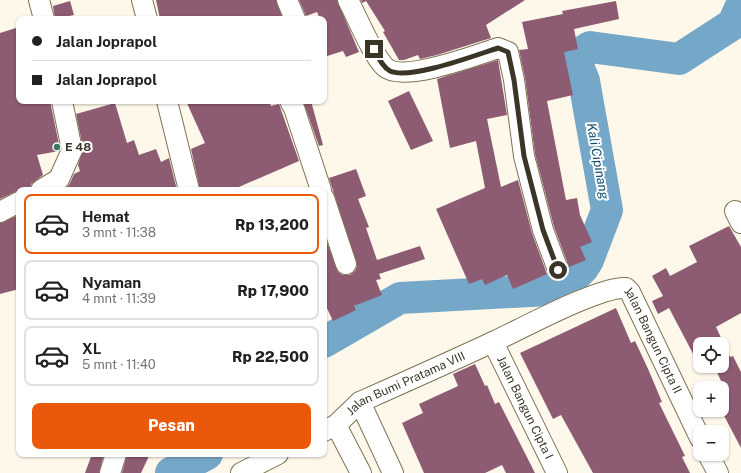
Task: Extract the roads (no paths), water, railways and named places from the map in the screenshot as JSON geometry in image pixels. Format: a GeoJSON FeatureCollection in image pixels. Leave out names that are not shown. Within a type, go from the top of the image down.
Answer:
{"type":"FeatureCollection","features":[{"type":"Feature","properties":{"kind":"street"},"geometry":{"type":"LineString","coordinates":[[40,0],[43,16]]}},
{"type":"Feature","properties":{"kind":"street"},"geometry":{"type":"LineString","coordinates":[[142,0],[146,16]]}},
{"type":"Feature","properties":{"kind":"street"},"geometry":{"type":"LineString","coordinates":[[287,0],[294,16]]}},
{"type":"Feature","properties":{"kind":"street"},"geometry":{"type":"LineString","coordinates":[[348,0],[377,55],[384,66],[392,71],[400,73],[419,71],[498,48],[508,52],[514,80],[524,156],[543,230],[558,270]]}},
{"type":"Feature","properties":{"kind":"street"},"geometry":{"type":"LineString","coordinates":[[62,185],[72,150],[63,104]]}},
{"type":"Feature","properties":{"kind":"street"},"geometry":{"type":"LineString","coordinates":[[168,104],[187,187]]}},
{"type":"Feature","properties":{"kind":"street"},"geometry":{"type":"LineString","coordinates":[[292,104],[320,187]]}},
{"type":"Feature","properties":{"kind":"street"},"geometry":{"type":"LineString","coordinates":[[0,212],[16,204]]}},
{"type":"Feature","properties":{"kind":"street"},"geometry":{"type":"LineString","coordinates":[[327,207],[346,264]]}},
{"type":"Feature","properties":{"kind":"street","name":"Jalan Bangun Cipta II"},"geometry":{"type":"LineString","coordinates":[[493,342],[608,290],[626,288],[694,425]]}},
{"type":"Feature","properties":{"kind":"street","name":"Jalan Bumi Pratama VIII"},"geometry":{"type":"LineString","coordinates":[[330,428],[360,402],[493,342]]}},
{"type":"Feature","properties":{"kind":"street","name":"Jalan Bangun Cipta I"},"geometry":{"type":"LineString","coordinates":[[493,342],[557,473]]}},
{"type":"Feature","properties":{"kind":"street"},"geometry":{"type":"LineString","coordinates":[[360,402],[393,473]]}},
{"type":"Feature","properties":{"kind":"street"},"geometry":{"type":"LineString","coordinates":[[330,428],[362,473]]}},
{"type":"Feature","properties":{"kind":"street"},"geometry":{"type":"LineString","coordinates":[[110,473],[115,457]]}},
{"type":"Feature","properties":{"kind":"street"},"geometry":{"type":"LineString","coordinates":[[241,473],[272,457]]}},
{"type":"Feature","properties":{"kind":"street"},"geometry":{"type":"LineString","coordinates":[[712,461],[718,473]]}},
{"type":"Feature","properties":{"kind":"waterway","name":"Kali Cipinang"},"geometry":{"type":"LineString","coordinates":[[327,340],[400,298],[549,290],[569,282],[583,268],[588,260],[607,210],[584,81],[578,66],[579,54],[590,47],[679,59],[733,24],[741,6]]}},
{"type":"Feature","properties":{"kind":"waterway","name":"Kali Cipinang"},"geometry":{"type":"LineString","coordinates":[[171,473],[201,457]]}},
{"type":"Feature","properties":{"kind":"place","name":"E 48"},"geometry":{"type":"Point","coordinates":[57,147]}}]}
